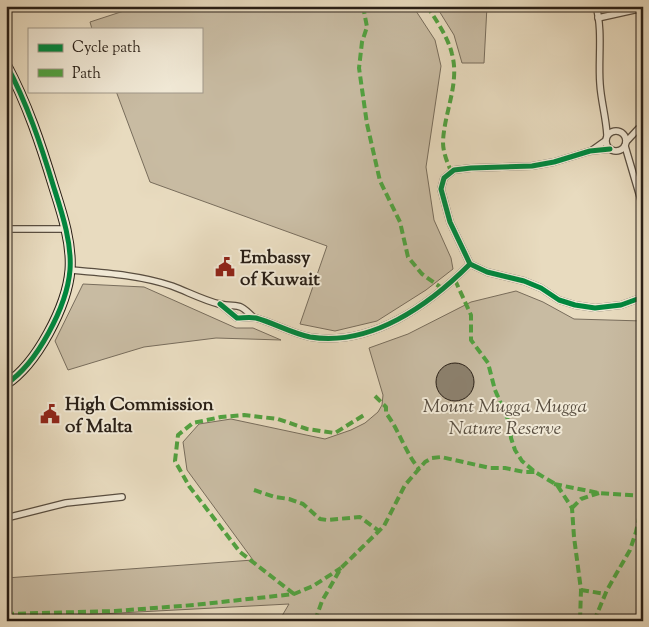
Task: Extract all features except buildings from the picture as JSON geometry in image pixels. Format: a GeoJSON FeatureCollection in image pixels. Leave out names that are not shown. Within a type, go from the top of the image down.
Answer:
{"type":"FeatureCollection","features":[{"type":"Feature","properties":{"kind":"street"},"geometry":{"type":"LineString","coordinates":[[596,6],[600,87],[606,118],[606,138],[613,150],[628,160]]}},
{"type":"Feature","properties":{"kind":"street"},"geometry":{"type":"LineString","coordinates":[[598,18],[643,8]]}},
{"type":"Feature","properties":{"kind":"street"},"geometry":{"type":"LineString","coordinates":[[6,64],[39,136],[65,229],[70,270],[57,316],[44,343],[12,380],[6,384]]}},
{"type":"Feature","properties":{"kind":"street"},"geometry":{"type":"LineString","coordinates":[[606,118],[625,136],[628,160],[643,207]]}},
{"type":"Feature","properties":{"kind":"street"},"geometry":{"type":"LineString","coordinates":[[590,151],[612,131],[640,127]]}},
{"type":"Feature","properties":{"kind":"street"},"geometry":{"type":"LineString","coordinates":[[640,127],[626,144],[613,150],[590,151],[554,162],[532,166],[454,170],[448,172],[441,183],[442,196],[450,222],[470,264],[486,272],[524,281],[541,288],[559,300],[575,305],[595,308],[622,306],[643,298]]}},
{"type":"Feature","properties":{"kind":"street"},"geometry":{"type":"LineString","coordinates":[[6,230],[65,229]]}},
{"type":"Feature","properties":{"kind":"street"},"geometry":{"type":"LineString","coordinates":[[70,270],[122,274],[171,286],[220,304],[237,318],[253,318],[308,336],[329,338],[369,332],[408,313],[455,280],[470,264]]}},
{"type":"Feature","properties":{"kind":"street"},"geometry":{"type":"LineString","coordinates":[[220,304],[234,304],[244,308],[253,318]]}},
{"type":"Feature","properties":{"kind":"street"},"geometry":{"type":"LineString","coordinates":[[6,518],[66,503],[122,497]]}},
{"type":"Feature","properties":{"kind":"green space"},"geometry":{"type":"Polygon","coordinates":[[[139,6],[264,6],[277,11],[332,11],[355,6],[399,6],[416,11],[435,40],[441,66],[426,167],[434,220],[451,258],[453,269],[426,290],[377,321],[335,331],[300,324],[327,246],[150,182],[116,92],[202,92],[202,28],[92,28],[90,22],[139,6]]]}},
{"type":"Feature","properties":{"kind":"green space"},"geometry":{"type":"Polygon","coordinates":[[[436,6],[487,6],[484,63],[462,63],[454,35],[436,6]]]}},
{"type":"Feature","properties":{"kind":"green space"},"geometry":{"type":"Polygon","coordinates":[[[83,284],[144,287],[236,328],[253,328],[281,340],[216,338],[144,347],[68,370],[55,341],[83,284]]]}},
{"type":"Feature","properties":{"kind":"green space","name":"Mount Mugga Mugga Nature Reserve"},"geometry":{"type":"Polygon","coordinates":[[[516,291],[543,302],[574,319],[643,321],[643,621],[279,621],[289,604],[6,619],[6,578],[253,560],[187,470],[183,442],[199,424],[231,419],[325,439],[351,430],[365,423],[378,412],[382,405],[383,395],[369,348],[408,334],[471,302],[516,291]]]}},
{"type":"Feature","properties":{"kind":"marked path"},"geometry":{"type":"LineString","coordinates":[[363,6],[367,27],[362,42],[359,68],[367,124],[380,181],[400,222],[408,257],[422,274],[443,289]]}},
{"type":"Feature","properties":{"kind":"marked path"},"geometry":{"type":"LineString","coordinates":[[427,6],[448,41],[454,65],[453,87],[443,142],[444,153],[451,171]]}},
{"type":"Feature","properties":{"kind":"marked path"},"geometry":{"type":"LineString","coordinates":[[455,280],[471,315],[471,340],[488,363],[495,390],[510,424],[511,438],[515,450],[522,461],[535,472],[557,485],[572,508],[581,590],[580,621]]}},
{"type":"Feature","properties":{"kind":"marked path"},"geometry":{"type":"LineString","coordinates":[[375,396],[386,407],[386,413],[419,469]]}},
{"type":"Feature","properties":{"kind":"marked path"},"geometry":{"type":"LineString","coordinates":[[294,594],[240,552],[189,486],[175,461],[178,435],[193,423],[221,417],[244,415],[278,419],[307,429],[335,433],[364,415]]}},
{"type":"Feature","properties":{"kind":"marked path"},"geometry":{"type":"LineString","coordinates":[[315,621],[322,601],[341,568],[384,526],[405,485],[425,462],[432,458],[441,457],[490,468],[535,472]]}},
{"type":"Feature","properties":{"kind":"marked path"},"geometry":{"type":"LineString","coordinates":[[554,484],[599,493],[643,496]]}},
{"type":"Feature","properties":{"kind":"marked path"},"geometry":{"type":"LineString","coordinates":[[254,490],[303,504],[320,519],[360,517],[379,531]]}},
{"type":"Feature","properties":{"kind":"marked path"},"geometry":{"type":"LineString","coordinates":[[572,508],[581,499],[599,493]]}},
{"type":"Feature","properties":{"kind":"marked path"},"geometry":{"type":"LineString","coordinates":[[639,518],[640,496]]}},
{"type":"Feature","properties":{"kind":"marked path"},"geometry":{"type":"LineString","coordinates":[[594,621],[607,590],[630,550],[639,518],[643,515]]}},
{"type":"Feature","properties":{"kind":"marked path"},"geometry":{"type":"LineString","coordinates":[[6,614],[115,611],[294,594],[313,586],[341,568]]}},
{"type":"Feature","properties":{"kind":"marked path"},"geometry":{"type":"LineString","coordinates":[[581,590],[606,594]]}},
{"type":"Feature","properties":{"kind":"cycle path"},"geometry":{"type":"LineString","coordinates":[[6,64],[27,109],[44,156],[66,228],[70,260],[68,284],[57,317],[49,333],[29,363],[6,384]]}},
{"type":"Feature","properties":{"kind":"cycle path"},"geometry":{"type":"LineString","coordinates":[[610,149],[590,151],[554,162],[532,166],[454,170],[444,178],[441,189],[450,222],[470,264],[487,272],[524,281],[541,288],[559,300],[575,305],[595,308],[621,305],[643,297]]}},
{"type":"Feature","properties":{"kind":"cycle path"},"geometry":{"type":"LineString","coordinates":[[220,304],[237,318],[256,318],[310,337],[333,338],[355,336],[398,320],[436,294],[470,264]]}},
{"type":"Feature","properties":{"kind":"place","name":"Embassy of Kuwait"},"geometry":{"type":"Point","coordinates":[225,267]}},
{"type":"Feature","properties":{"kind":"place","name":"High Commission of Malta"},"geometry":{"type":"Point","coordinates":[50,414]}}]}
